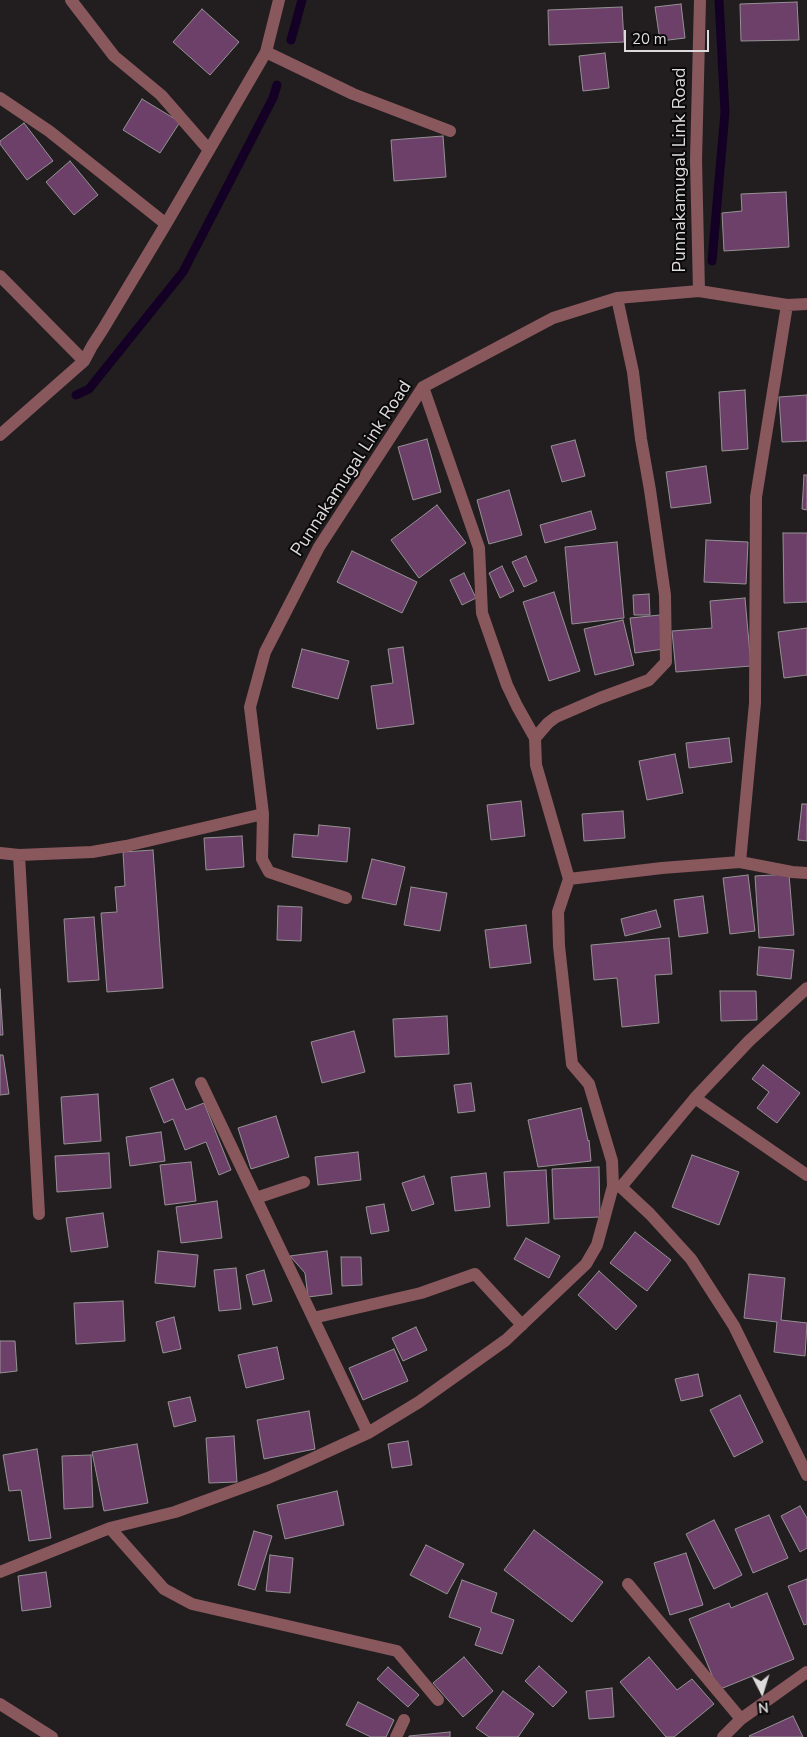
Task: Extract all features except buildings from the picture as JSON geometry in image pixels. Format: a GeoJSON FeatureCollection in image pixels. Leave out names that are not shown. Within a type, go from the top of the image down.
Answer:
{"type":"FeatureCollection","features":[{"type":"Feature","properties":{"kind":"street"},"geometry":{"type":"LineString","coordinates":[[71,0],[114,56],[161,95],[209,150]]}},
{"type":"Feature","properties":{"kind":"street"},"geometry":{"type":"LineString","coordinates":[[0,435],[84,361],[266,52],[279,0]]}},
{"type":"Feature","properties":{"kind":"street","name":"Punnakamugal Link Road"},"geometry":{"type":"LineString","coordinates":[[346,898],[269,872],[262,860],[263,814],[250,707],[265,652],[319,547],[422,387],[553,318],[617,298],[699,292],[696,160],[700,0]]}},
{"type":"Feature","properties":{"kind":"street"},"geometry":{"type":"LineString","coordinates":[[266,52],[353,94],[450,131]]}},
{"type":"Feature","properties":{"kind":"street"},"geometry":{"type":"LineString","coordinates":[[0,98],[49,131],[166,224]]}},
{"type":"Feature","properties":{"kind":"street"},"geometry":{"type":"LineString","coordinates":[[0,276],[84,361]]}},
{"type":"Feature","properties":{"kind":"street"},"geometry":{"type":"LineString","coordinates":[[699,292],[787,305],[807,304]]}},
{"type":"Feature","properties":{"kind":"street"},"geometry":{"type":"LineString","coordinates":[[535,738],[548,722],[556,717],[649,680],[666,662],[665,595],[632,372],[617,298]]}},
{"type":"Feature","properties":{"kind":"street"},"geometry":{"type":"LineString","coordinates":[[740,862],[755,704],[756,497],[787,305]]}},
{"type":"Feature","properties":{"kind":"street"},"geometry":{"type":"LineString","coordinates":[[422,387],[479,548],[482,613],[507,685],[535,738],[536,765],[569,879],[558,912],[559,946],[572,1064],[588,1084],[612,1162],[617,1186],[650,1214],[691,1259],[734,1326],[807,1475]]}},
{"type":"Feature","properties":{"kind":"street"},"geometry":{"type":"LineString","coordinates":[[0,853],[19,855],[92,852],[126,846],[263,814]]}},
{"type":"Feature","properties":{"kind":"street"},"geometry":{"type":"LineString","coordinates":[[19,855],[39,1214]]}},
{"type":"Feature","properties":{"kind":"street"},"geometry":{"type":"LineString","coordinates":[[569,879],[662,868],[740,862],[807,874]]}},
{"type":"Feature","properties":{"kind":"street"},"geometry":{"type":"LineString","coordinates":[[0,1572],[110,1528],[175,1512],[268,1478],[368,1432],[447,1383],[506,1340],[586,1264],[598,1245],[617,1186],[695,1098],[749,1041],[807,988]]}},
{"type":"Feature","properties":{"kind":"street"},"geometry":{"type":"LineString","coordinates":[[201,1083],[368,1432]]}},
{"type":"Feature","properties":{"kind":"street"},"geometry":{"type":"LineString","coordinates":[[695,1098],[807,1175]]}},
{"type":"Feature","properties":{"kind":"street"},"geometry":{"type":"LineString","coordinates":[[256,1198],[304,1182]]}},
{"type":"Feature","properties":{"kind":"street"},"geometry":{"type":"LineString","coordinates":[[313,1318],[421,1294],[474,1274],[522,1325]]}},
{"type":"Feature","properties":{"kind":"street"},"geometry":{"type":"LineString","coordinates":[[110,1528],[164,1590],[192,1604],[398,1651],[438,1700]]}},
{"type":"Feature","properties":{"kind":"street"},"geometry":{"type":"LineString","coordinates":[[628,1584],[741,1719]]}},
{"type":"Feature","properties":{"kind":"street"},"geometry":{"type":"LineString","coordinates":[[723,1737],[741,1719],[807,1672]]}},
{"type":"Feature","properties":{"kind":"street"},"geometry":{"type":"LineString","coordinates":[[0,1704],[52,1737]]}},
{"type":"Feature","properties":{"kind":"street"},"geometry":{"type":"LineString","coordinates":[[396,1737],[404,1720]]}},
{"type":"Feature","properties":{"kind":"waterway"},"geometry":{"type":"LineString","coordinates":[[291,40],[302,0]]}},
{"type":"Feature","properties":{"kind":"waterway"},"geometry":{"type":"LineString","coordinates":[[712,261],[725,112],[719,0]]}},
{"type":"Feature","properties":{"kind":"waterway"},"geometry":{"type":"LineString","coordinates":[[76,395],[89,389],[183,272],[273,98],[277,85]]}}]}
